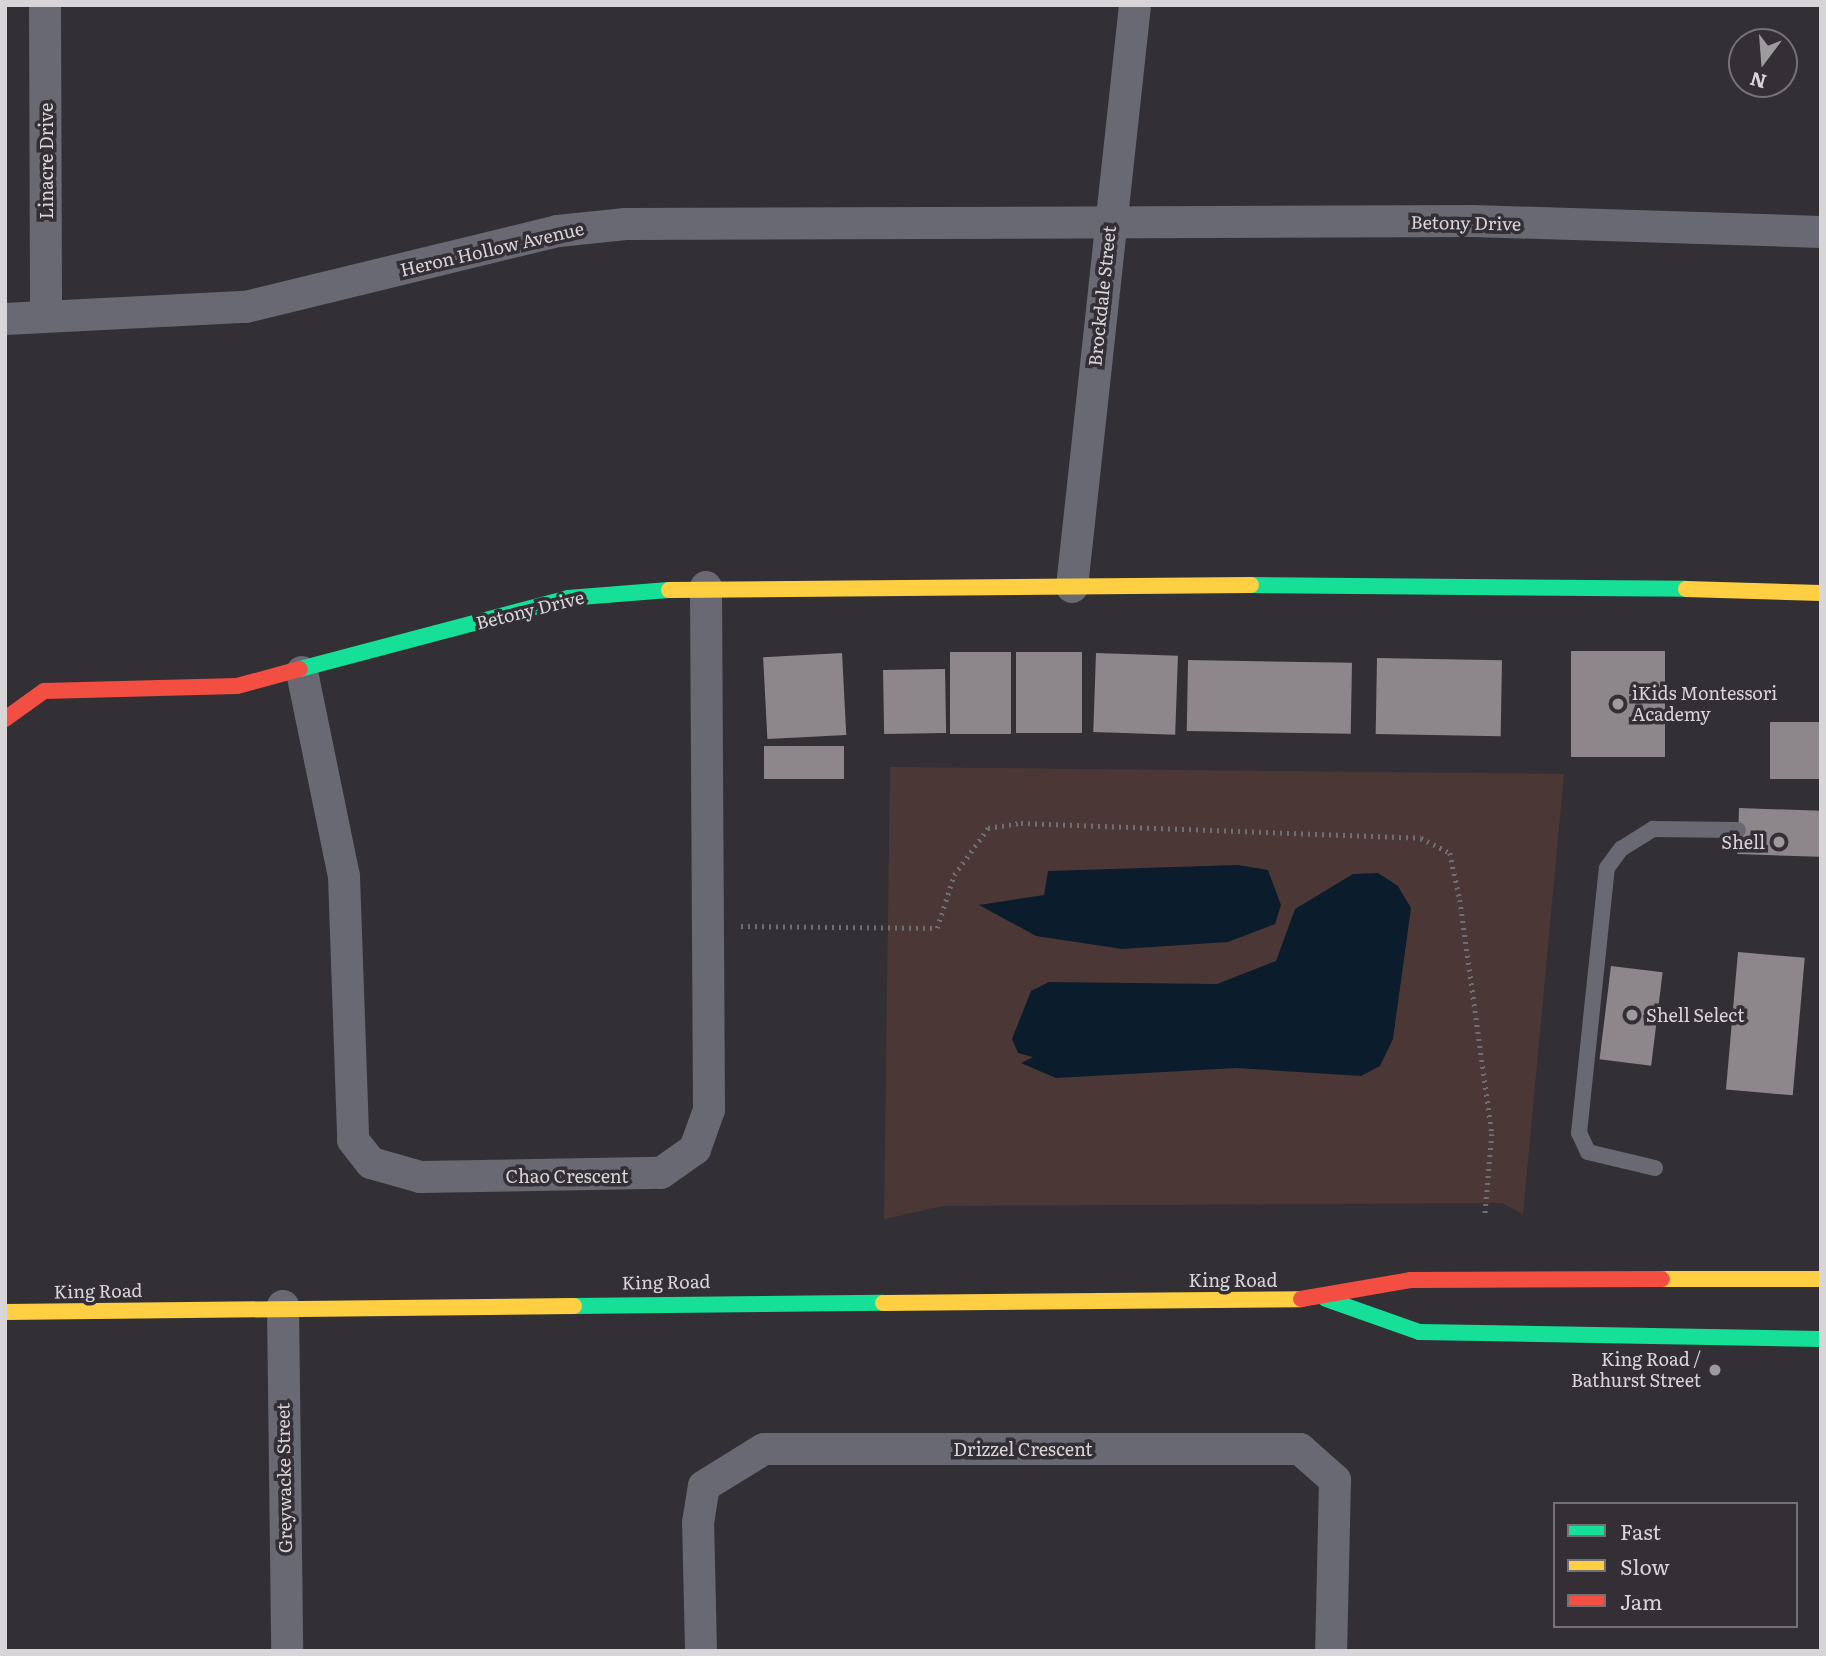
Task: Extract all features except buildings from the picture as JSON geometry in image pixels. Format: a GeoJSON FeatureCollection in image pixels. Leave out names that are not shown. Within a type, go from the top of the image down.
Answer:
{"type":"FeatureCollection","features":[{"type":"Feature","properties":{"kind":"main road","name":"Betony Drive"},"geometry":{"type":"LineString","coordinates":[[5,719],[44,691],[215,688],[302,672],[568,598],[706,587],[1477,583],[1821,593]]}},
{"type":"Feature","properties":{"kind":"main road","name":"King Road"},"geometry":{"type":"LineString","coordinates":[[5,1312],[283,1306],[1326,1299],[1411,1280],[1821,1279]]}},
{"type":"Feature","properties":{"kind":"main road","name":"King Road"},"geometry":{"type":"LineString","coordinates":[[1326,1299],[1419,1332],[1821,1339]]}},
{"type":"Feature","properties":{"kind":"street","name":"Linacre Drive"},"geometry":{"type":"LineString","coordinates":[[45,5],[46,316]]}},
{"type":"Feature","properties":{"kind":"street","name":"Brockdale Street"},"geometry":{"type":"LineString","coordinates":[[1072,587],[1135,5]]}},
{"type":"Feature","properties":{"kind":"street","name":"Betony Drive"},"geometry":{"type":"LineString","coordinates":[[1110,223],[1474,221],[1821,232]]}},
{"type":"Feature","properties":{"kind":"street","name":"Heron Hollow Avenue"},"geometry":{"type":"LineString","coordinates":[[5,319],[246,307],[591,227],[1110,223]]}},
{"type":"Feature","properties":{"kind":"street","name":"Chao Crescent"},"geometry":{"type":"LineString","coordinates":[[302,672],[344,876],[353,1140],[371,1163],[420,1177],[661,1172],[695,1149],[709,1110],[706,587]]}},
{"type":"Feature","properties":{"kind":"street","name":"Greywacke Street"},"geometry":{"type":"LineString","coordinates":[[283,1306],[286,1651]]}},
{"type":"Feature","properties":{"kind":"street","name":"Drizzel Crescent"},"geometry":{"type":"LineString","coordinates":[[701,1651],[698,1523],[704,1486],[764,1449],[1300,1449],[1335,1480],[1331,1651]]}},
{"type":"Feature","properties":{"kind":"lane"},"geometry":{"type":"LineString","coordinates":[[1655,1168],[1588,1152],[1579,1133],[1607,868],[1620,849],[1653,829],[1738,831]]}},
{"type":"Feature","properties":{"kind":"path"},"geometry":{"type":"LineString","coordinates":[[733,926],[937,928],[954,874],[988,828],[1021,823],[1421,838],[1450,853],[1460,900],[1492,1134],[1485,1216]]}},
{"type":"Feature","properties":{"kind":"shaded area"},"geometry":{"type":"Polygon","coordinates":[[[890,767],[1564,774],[1523,1214],[1502,1203],[942,1206],[884,1219],[890,767]]]}},
{"type":"Feature","properties":{"kind":"water"},"geometry":{"type":"Polygon","coordinates":[[[1238,865],[1268,870],[1281,905],[1275,924],[1228,942],[1122,949],[1036,936],[979,905],[1044,895],[1048,871],[1238,865]]]}},
{"type":"Feature","properties":{"kind":"water"},"geometry":{"type":"Polygon","coordinates":[[[1378,873],[1398,886],[1411,908],[1393,1039],[1380,1066],[1361,1076],[1236,1068],[1056,1078],[1021,1063],[1033,1057],[1018,1053],[1012,1039],[1031,991],[1049,982],[1217,984],[1276,961],[1295,909],[1353,874],[1378,873]]]}},
{"type":"Feature","properties":{"kind":"traffic: fast"},"geometry":{"type":"LineString","coordinates":[[1251,585],[1686,589]]}},
{"type":"Feature","properties":{"kind":"traffic: fast"},"geometry":{"type":"LineString","coordinates":[[300,669],[568,598],[669,590]]}},
{"type":"Feature","properties":{"kind":"traffic: fast"},"geometry":{"type":"LineString","coordinates":[[1326,1299],[1419,1332],[1821,1339]]}},
{"type":"Feature","properties":{"kind":"traffic: fast"},"geometry":{"type":"LineString","coordinates":[[574,1306],[883,1303]]}},
{"type":"Feature","properties":{"kind":"traffic: slow"},"geometry":{"type":"LineString","coordinates":[[669,590],[1251,585]]}},
{"type":"Feature","properties":{"kind":"traffic: slow"},"geometry":{"type":"LineString","coordinates":[[1686,589],[1821,593]]}},
{"type":"Feature","properties":{"kind":"traffic: slow"},"geometry":{"type":"LineString","coordinates":[[1662,1279],[1821,1279]]}},
{"type":"Feature","properties":{"kind":"traffic: slow"},"geometry":{"type":"LineString","coordinates":[[883,1303],[1301,1299]]}},
{"type":"Feature","properties":{"kind":"traffic: slow"},"geometry":{"type":"LineString","coordinates":[[5,1312],[574,1306]]}},
{"type":"Feature","properties":{"kind":"traffic: jam"},"geometry":{"type":"LineString","coordinates":[[5,719],[44,691],[237,686],[300,669]]}},
{"type":"Feature","properties":{"kind":"traffic: jam"},"geometry":{"type":"LineString","coordinates":[[1301,1299],[1411,1280],[1662,1279]]}},
{"type":"Feature","properties":{"kind":"place","name":"iKids Montessori Academy"},"geometry":{"type":"Point","coordinates":[1618,704]}},
{"type":"Feature","properties":{"kind":"place","name":"Shell"},"geometry":{"type":"Point","coordinates":[1779,842]}},
{"type":"Feature","properties":{"kind":"place","name":"Shell Select"},"geometry":{"type":"Point","coordinates":[1632,1015]}},
{"type":"Feature","properties":{"kind":"place","name":"King Road / Bathurst Street"},"geometry":{"type":"Point","coordinates":[1715,1370]}}]}
